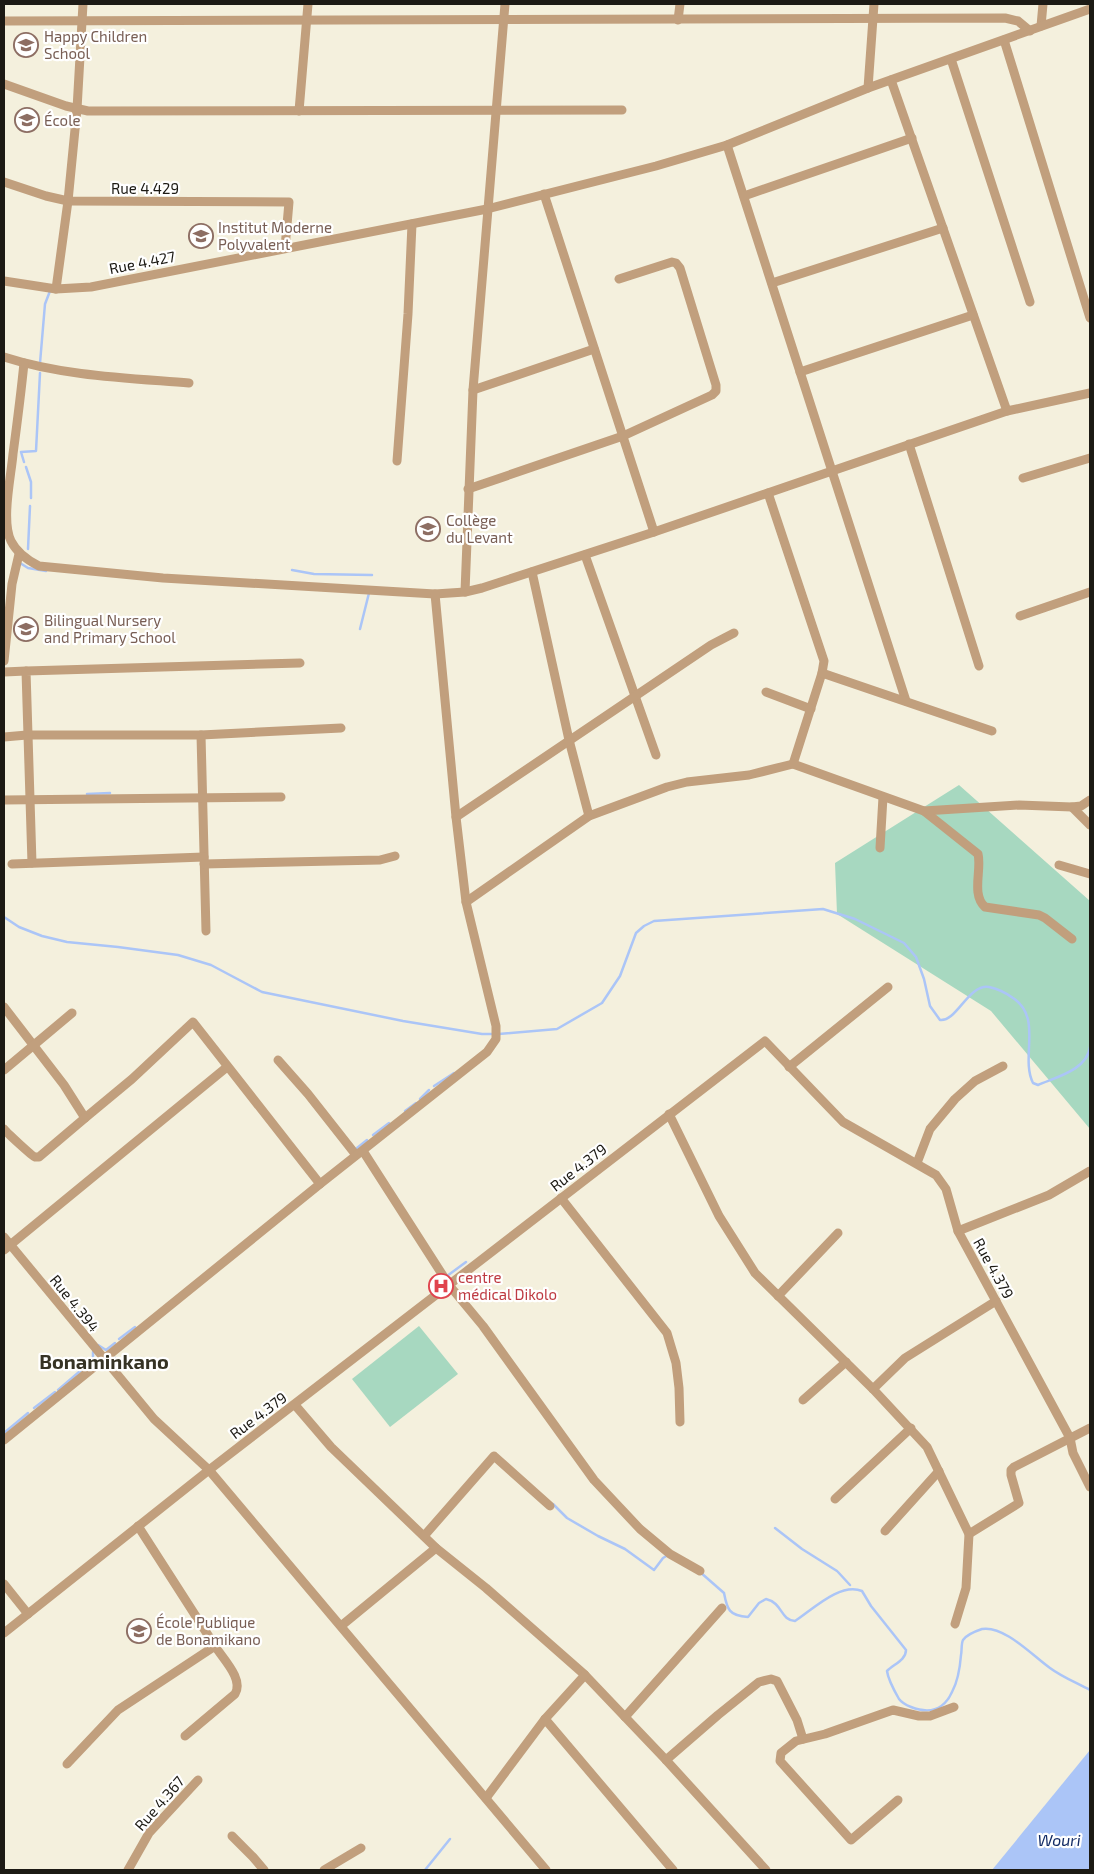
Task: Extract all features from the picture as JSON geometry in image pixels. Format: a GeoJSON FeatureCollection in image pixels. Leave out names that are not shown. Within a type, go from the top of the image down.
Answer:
{"type":"FeatureCollection","features":[{"type":"Feature","properties":{"kind":"street"},"geometry":{"type":"LineString","coordinates":[[56,289],[68,201],[77,109],[83,4]]}},
{"type":"Feature","properties":{"kind":"street"},"geometry":{"type":"LineString","coordinates":[[299,111],[308,4]]}},
{"type":"Feature","properties":{"kind":"street"},"geometry":{"type":"LineString","coordinates":[[466,592],[468,489],[473,390],[505,4]]}},
{"type":"Feature","properties":{"kind":"street"},"geometry":{"type":"LineString","coordinates":[[678,20],[680,4]]}},
{"type":"Feature","properties":{"kind":"street"},"geometry":{"type":"LineString","coordinates":[[868,88],[874,4]]}},
{"type":"Feature","properties":{"kind":"street"},"geometry":{"type":"LineString","coordinates":[[1041,26],[1043,4]]}},
{"type":"Feature","properties":{"kind":"street","name":"Rue 4.427"},"geometry":{"type":"LineString","coordinates":[[4,281],[56,289],[91,287],[487,209],[656,166],[727,145],[868,88],[1090,9]]}},
{"type":"Feature","properties":{"kind":"street"},"geometry":{"type":"LineString","coordinates":[[4,21],[1005,18],[1018,21],[1030,31]]}},
{"type":"Feature","properties":{"kind":"street"},"geometry":{"type":"LineString","coordinates":[[1004,40],[1090,318]]}},
{"type":"Feature","properties":{"kind":"street"},"geometry":{"type":"LineString","coordinates":[[951,59],[1030,302]]}},
{"type":"Feature","properties":{"kind":"street"},"geometry":{"type":"LineString","coordinates":[[891,80],[1007,411]]}},
{"type":"Feature","properties":{"kind":"street"},"geometry":{"type":"LineString","coordinates":[[4,84],[88,111],[622,110]]}},
{"type":"Feature","properties":{"kind":"street"},"geometry":{"type":"LineString","coordinates":[[744,196],[912,138]]}},
{"type":"Feature","properties":{"kind":"street"},"geometry":{"type":"LineString","coordinates":[[727,145],[906,701]]}},
{"type":"Feature","properties":{"kind":"street","name":"Rue 4.429"},"geometry":{"type":"LineString","coordinates":[[4,182],[68,201],[289,202],[286,248]]}},
{"type":"Feature","properties":{"kind":"street"},"geometry":{"type":"LineString","coordinates":[[544,194],[654,532]]}},
{"type":"Feature","properties":{"kind":"street"},"geometry":{"type":"LineString","coordinates":[[397,461],[408,314],[412,224]]}},
{"type":"Feature","properties":{"kind":"street"},"geometry":{"type":"LineString","coordinates":[[772,283],[943,228]]}},
{"type":"Feature","properties":{"kind":"street"},"geometry":{"type":"LineString","coordinates":[[468,489],[622,436],[712,395],[716,391],[716,385],[680,268],[676,263],[672,262],[618,278]]}},
{"type":"Feature","properties":{"kind":"street"},"geometry":{"type":"LineString","coordinates":[[800,372],[973,315]]}},
{"type":"Feature","properties":{"kind":"street"},"geometry":{"type":"LineString","coordinates":[[473,390],[594,350]]}},
{"type":"Feature","properties":{"kind":"street"},"geometry":{"type":"LineString","coordinates":[[4,356],[51,369],[99,376],[189,383]]}},
{"type":"Feature","properties":{"kind":"street"},"geometry":{"type":"LineString","coordinates":[[24,363],[6,526],[11,541],[19,554],[39,566],[163,578],[435,594],[466,592],[532,572],[768,494],[1007,411],[1090,393]]}},
{"type":"Feature","properties":{"kind":"street"},"geometry":{"type":"LineString","coordinates":[[909,444],[979,666]]}},
{"type":"Feature","properties":{"kind":"street"},"geometry":{"type":"LineString","coordinates":[[1023,478],[1090,458]]}},
{"type":"Feature","properties":{"kind":"street"},"geometry":{"type":"LineString","coordinates":[[768,494],[824,662],[793,764]]}},
{"type":"Feature","properties":{"kind":"street"},"geometry":{"type":"LineString","coordinates":[[4,662],[12,584],[19,554]]}},
{"type":"Feature","properties":{"kind":"street"},"geometry":{"type":"LineString","coordinates":[[585,555],[656,755]]}},
{"type":"Feature","properties":{"kind":"street"},"geometry":{"type":"LineString","coordinates":[[532,572],[569,740],[589,816]]}},
{"type":"Feature","properties":{"kind":"street"},"geometry":{"type":"LineString","coordinates":[[1020,616],[1090,592]]}},
{"type":"Feature","properties":{"kind":"street"},"geometry":{"type":"LineString","coordinates":[[4,1440],[320,1184],[487,1052],[496,1039],[496,1026],[466,902],[435,594]]}},
{"type":"Feature","properties":{"kind":"street"},"geometry":{"type":"LineString","coordinates":[[456,816],[712,645],[734,633]]}},
{"type":"Feature","properties":{"kind":"street"},"geometry":{"type":"LineString","coordinates":[[4,672],[300,663]]}},
{"type":"Feature","properties":{"kind":"street"},"geometry":{"type":"LineString","coordinates":[[26,671],[32,863]]}},
{"type":"Feature","properties":{"kind":"street"},"geometry":{"type":"LineString","coordinates":[[822,673],[992,731]]}},
{"type":"Feature","properties":{"kind":"street"},"geometry":{"type":"LineString","coordinates":[[766,692],[810,709]]}},
{"type":"Feature","properties":{"kind":"street"},"geometry":{"type":"LineString","coordinates":[[4,738],[27,736],[201,736],[341,728]]}},
{"type":"Feature","properties":{"kind":"street"},"geometry":{"type":"LineString","coordinates":[[201,736],[206,931]]}},
{"type":"Feature","properties":{"kind":"street"},"geometry":{"type":"LineString","coordinates":[[466,902],[589,816],[667,787],[687,782],[749,774],[793,764],[924,811],[978,854],[978,896],[982,905],[1039,915],[1072,939]]}},
{"type":"Feature","properties":{"kind":"street"},"geometry":{"type":"LineString","coordinates":[[880,848],[883,796]]}},
{"type":"Feature","properties":{"kind":"street"},"geometry":{"type":"LineString","coordinates":[[4,800],[281,797]]}},
{"type":"Feature","properties":{"kind":"street"},"geometry":{"type":"LineString","coordinates":[[924,811],[1019,806],[1072,807],[1082,806],[1090,800]]}},
{"type":"Feature","properties":{"kind":"street"},"geometry":{"type":"LineString","coordinates":[[1072,807],[1090,825]]}},
{"type":"Feature","properties":{"kind":"street"},"geometry":{"type":"LineString","coordinates":[[12,864],[204,860],[380,860],[394,856]]}},
{"type":"Feature","properties":{"kind":"street"},"geometry":{"type":"LineString","coordinates":[[1059,865],[1090,874]]}},
{"type":"Feature","properties":{"kind":"street"},"geometry":{"type":"LineString","coordinates":[[790,1067],[888,987]]}},
{"type":"Feature","properties":{"kind":"street"},"geometry":{"type":"LineString","coordinates":[[4,1007],[64,1084],[85,1118]]}},
{"type":"Feature","properties":{"kind":"street"},"geometry":{"type":"LineString","coordinates":[[4,1070],[72,1013]]}},
{"type":"Feature","properties":{"kind":"street"},"geometry":{"type":"LineString","coordinates":[[4,1129],[10,1137],[18,1140],[32,1155],[39,1157],[132,1079],[192,1022],[320,1184]]}},
{"type":"Feature","properties":{"kind":"street","name":"Rue 4.379"},"geometry":{"type":"LineString","coordinates":[[4,1633],[209,1470],[765,1041],[843,1122],[936,1175],[946,1189],[958,1231],[1070,1438],[1073,1452],[1090,1488]]}},
{"type":"Feature","properties":{"kind":"street"},"geometry":{"type":"LineString","coordinates":[[278,1060],[360,1153],[449,1285],[482,1326],[594,1480],[640,1529],[670,1554],[700,1571]]}},
{"type":"Feature","properties":{"kind":"street"},"geometry":{"type":"LineString","coordinates":[[917,1163],[930,1129],[955,1099],[978,1079],[1003,1066]]}},
{"type":"Feature","properties":{"kind":"street"},"geometry":{"type":"LineString","coordinates":[[7,1247],[226,1067]]}},
{"type":"Feature","properties":{"kind":"street"},"geometry":{"type":"LineString","coordinates":[[669,1114],[719,1216],[755,1273],[912,1428],[927,1447],[969,1534],[966,1588],[955,1624]]}},
{"type":"Feature","properties":{"kind":"street"},"geometry":{"type":"LineString","coordinates":[[958,1231],[1049,1194],[1090,1171]]}},
{"type":"Feature","properties":{"kind":"street"},"geometry":{"type":"LineString","coordinates":[[561,1198],[667,1332],[676,1363],[680,1422]]}},
{"type":"Feature","properties":{"kind":"street"},"geometry":{"type":"LineString","coordinates":[[778,1296],[838,1233]]}},
{"type":"Feature","properties":{"kind":"street","name":"Rue 4.394"},"geometry":{"type":"LineString","coordinates":[[4,1237],[7,1247],[154,1419],[209,1470],[546,1870]]}},
{"type":"Feature","properties":{"kind":"street"},"geometry":{"type":"LineString","coordinates":[[874,1390],[905,1358],[996,1301]]}},
{"type":"Feature","properties":{"kind":"street"},"geometry":{"type":"LineString","coordinates":[[803,1400],[846,1362]]}},
{"type":"Feature","properties":{"kind":"street"},"geometry":{"type":"LineString","coordinates":[[295,1405],[331,1447],[436,1548],[486,1588],[585,1675],[666,1760],[766,1870]]}},
{"type":"Feature","properties":{"kind":"street"},"geometry":{"type":"LineString","coordinates":[[834,1499],[912,1428]]}},
{"type":"Feature","properties":{"kind":"street"},"geometry":{"type":"LineString","coordinates":[[969,1534],[1019,1503],[1011,1475],[1011,1470],[1014,1467],[1090,1428]]}},
{"type":"Feature","properties":{"kind":"street"},"geometry":{"type":"LineString","coordinates":[[424,1536],[494,1456],[550,1506]]}},
{"type":"Feature","properties":{"kind":"street"},"geometry":{"type":"LineString","coordinates":[[885,1531],[939,1471]]}},
{"type":"Feature","properties":{"kind":"street"},"geometry":{"type":"LineString","coordinates":[[138,1526],[238,1681],[239,1688],[235,1694],[185,1736]]}},
{"type":"Feature","properties":{"kind":"street"},"geometry":{"type":"LineString","coordinates":[[341,1626],[436,1548]]}},
{"type":"Feature","properties":{"kind":"street"},"geometry":{"type":"LineString","coordinates":[[4,1584],[28,1614]]}},
{"type":"Feature","properties":{"kind":"street"},"geometry":{"type":"LineString","coordinates":[[625,1717],[722,1608]]}},
{"type":"Feature","properties":{"kind":"street"},"geometry":{"type":"LineString","coordinates":[[67,1764],[118,1710],[214,1646]]}},
{"type":"Feature","properties":{"kind":"street"},"geometry":{"type":"LineString","coordinates":[[486,1798],[545,1719],[585,1675]]}},
{"type":"Feature","properties":{"kind":"street"},"geometry":{"type":"LineString","coordinates":[[666,1760],[752,1687],[760,1682],[771,1679],[777,1681],[797,1720],[803,1739]]}},
{"type":"Feature","properties":{"kind":"street"},"geometry":{"type":"LineString","coordinates":[[898,1800],[850,1840],[780,1761],[781,1753],[796,1741],[825,1734],[893,1710],[919,1716],[930,1716],[954,1707]]}},
{"type":"Feature","properties":{"kind":"street"},"geometry":{"type":"LineString","coordinates":[[545,1719],[673,1870]]}},
{"type":"Feature","properties":{"kind":"street","name":"Rue 4.367"},"geometry":{"type":"LineString","coordinates":[[128,1870],[149,1833],[198,1780]]}},
{"type":"Feature","properties":{"kind":"street"},"geometry":{"type":"LineString","coordinates":[[232,1836],[254,1857],[264,1870]]}},
{"type":"Feature","properties":{"kind":"street"},"geometry":{"type":"LineString","coordinates":[[324,1870],[361,1848]]}},
{"type":"Feature","properties":{"kind":"green space"},"geometry":{"type":"Polygon","coordinates":[[[959,785],[1090,901],[1090,1129],[991,1011],[837,914],[835,863],[959,785]]]}},
{"type":"Feature","properties":{"kind":"green space"},"geometry":{"type":"Polygon","coordinates":[[[419,1326],[458,1374],[390,1427],[352,1379],[419,1326]]]}},
{"type":"Feature","properties":{"kind":"water","name":"Wouri"},"geometry":{"type":"Polygon","coordinates":[[[1090,1750],[1090,1870],[992,1870],[1090,1750]]]}},
{"type":"Feature","properties":{"kind":"waterway"},"geometry":{"type":"LineString","coordinates":[[40,363],[45,304],[50,291]]}},
{"type":"Feature","properties":{"kind":"waterway"},"geometry":{"type":"LineString","coordinates":[[24,462],[21,452],[36,451],[40,373]]}},
{"type":"Feature","properties":{"kind":"waterway"},"geometry":{"type":"LineString","coordinates":[[26,467],[31,482],[31,498]]}},
{"type":"Feature","properties":{"kind":"waterway"},"geometry":{"type":"LineString","coordinates":[[28,549],[30,506]]}},
{"type":"Feature","properties":{"kind":"waterway"},"geometry":{"type":"LineString","coordinates":[[20,563],[28,568],[46,571]]}},
{"type":"Feature","properties":{"kind":"waterway"},"geometry":{"type":"LineString","coordinates":[[292,570],[314,574],[372,575]]}},
{"type":"Feature","properties":{"kind":"waterway"},"geometry":{"type":"LineString","coordinates":[[360,629],[369,593]]}},
{"type":"Feature","properties":{"kind":"waterway"},"geometry":{"type":"LineString","coordinates":[[87,794],[110,793]]}},
{"type":"Feature","properties":{"kind":"waterway"},"geometry":{"type":"LineString","coordinates":[[499,1034],[557,1029],[602,1003],[620,976],[636,933],[654,921],[823,909],[855,919],[904,943],[916,957],[924,979],[930,1006],[940,1020],[952,1015],[975,991],[982,988],[989,987],[1004,992],[1013,998],[1022,1006],[1027,1016],[1029,1027],[1029,1062],[1033,1083],[1038,1085],[1070,1072],[1083,1062],[1088,1055],[1090,1047]]}},
{"type":"Feature","properties":{"kind":"waterway"},"geometry":{"type":"LineString","coordinates":[[4,917],[19,927],[42,936],[67,942],[178,955],[211,965],[262,992],[403,1021],[482,1034],[494,1034]]}},
{"type":"Feature","properties":{"kind":"waterway"},"geometry":{"type":"LineString","coordinates":[[434,1086],[454,1073]]}},
{"type":"Feature","properties":{"kind":"waterway"},"geometry":{"type":"LineString","coordinates":[[420,1099],[429,1090]]}},
{"type":"Feature","properties":{"kind":"waterway"},"geometry":{"type":"LineString","coordinates":[[405,1111],[416,1103]]}},
{"type":"Feature","properties":{"kind":"waterway"},"geometry":{"type":"LineString","coordinates":[[373,1135],[389,1123]]}},
{"type":"Feature","properties":{"kind":"waterway"},"geometry":{"type":"LineString","coordinates":[[357,1148],[367,1140]]}},
{"type":"Feature","properties":{"kind":"waterway"},"geometry":{"type":"LineString","coordinates":[[447,1276],[466,1262]]}},
{"type":"Feature","properties":{"kind":"waterway"},"geometry":{"type":"LineString","coordinates":[[119,1339],[135,1327]]}},
{"type":"Feature","properties":{"kind":"waterway"},"geometry":{"type":"LineString","coordinates":[[98,1345],[106,1350],[115,1343]]}},
{"type":"Feature","properties":{"kind":"waterway"},"geometry":{"type":"LineString","coordinates":[[93,1352],[93,1361]]}},
{"type":"Feature","properties":{"kind":"waterway"},"geometry":{"type":"LineString","coordinates":[[115,1358],[115,1363],[118,1367]]}},
{"type":"Feature","properties":{"kind":"waterway"},"geometry":{"type":"LineString","coordinates":[[58,1390],[93,1360]]}},
{"type":"Feature","properties":{"kind":"waterway"},"geometry":{"type":"LineString","coordinates":[[99,1368],[108,1369]]}},
{"type":"Feature","properties":{"kind":"waterway"},"geometry":{"type":"LineString","coordinates":[[34,1408],[55,1392]]}},
{"type":"Feature","properties":{"kind":"waterway"},"geometry":{"type":"LineString","coordinates":[[4,1433],[28,1413]]}},
{"type":"Feature","properties":{"kind":"waterway"},"geometry":{"type":"LineString","coordinates":[[553,1504],[567,1518],[625,1549],[654,1570],[663,1558],[668,1555]]}},
{"type":"Feature","properties":{"kind":"waterway"},"geometry":{"type":"LineString","coordinates":[[775,1528],[802,1549],[837,1571]]}},
{"type":"Feature","properties":{"kind":"waterway"},"geometry":{"type":"LineString","coordinates":[[700,1572],[724,1593],[730,1611],[737,1615],[748,1617],[759,1603],[766,1599],[776,1604],[787,1618],[795,1621],[827,1598],[845,1590],[854,1589],[862,1591],[871,1606],[906,1650],[904,1657],[887,1671],[890,1682],[901,1702],[918,1709],[935,1709],[945,1703],[954,1688],[960,1665],[963,1640],[969,1634],[982,1629],[991,1629],[1009,1636],[1043,1663],[1090,1690]]}},
{"type":"Feature","properties":{"kind":"waterway"},"geometry":{"type":"LineString","coordinates":[[838,1572],[850,1585]]}},
{"type":"Feature","properties":{"kind":"waterway"},"geometry":{"type":"LineString","coordinates":[[143,1830],[152,1821]]}},
{"type":"Feature","properties":{"kind":"waterway"},"geometry":{"type":"LineString","coordinates":[[425,1870],[450,1839]]}},
{"type":"Feature","properties":{"kind":"place","name":"Happy Children School"},"geometry":{"type":"Point","coordinates":[26,45]}},
{"type":"Feature","properties":{"kind":"place","name":"École"},"geometry":{"type":"Point","coordinates":[27,120]}},
{"type":"Feature","properties":{"kind":"place","name":"Institut Moderne Polyvalent"},"geometry":{"type":"Point","coordinates":[201,236]}},
{"type":"Feature","properties":{"kind":"place","name":"Collège du Levant"},"geometry":{"type":"Point","coordinates":[428,529]}},
{"type":"Feature","properties":{"kind":"place","name":"Bilingual Nursery and Primary School"},"geometry":{"type":"Point","coordinates":[26,629]}},
{"type":"Feature","properties":{"kind":"place","name":"centre médical Dikolo"},"geometry":{"type":"Point","coordinates":[441,1286]}},
{"type":"Feature","properties":{"kind":"place","name":"École Publique de Bonamikano"},"geometry":{"type":"Point","coordinates":[139,1631]}},
{"type":"Feature","properties":{"kind":"district","name":"Bonaminkano"},"geometry":{"type":"Point","coordinates":[104,1361]}}]}
